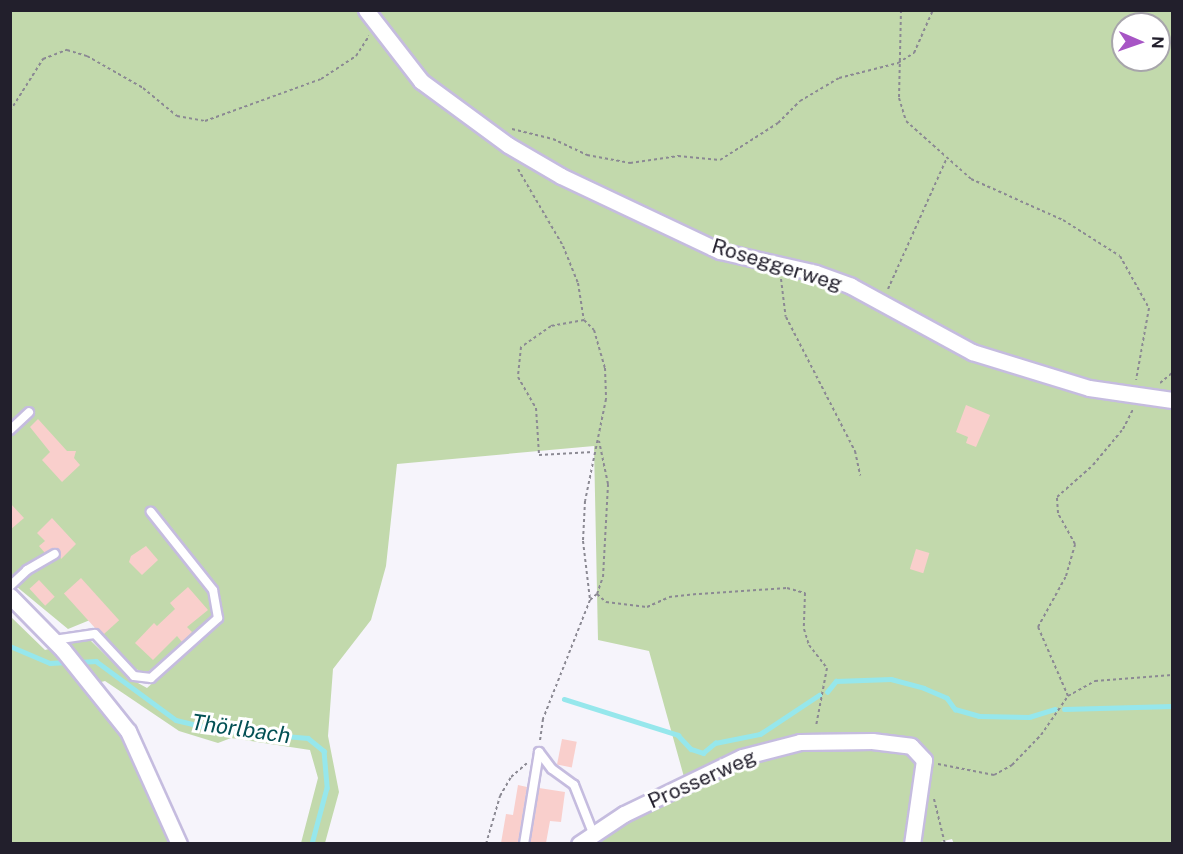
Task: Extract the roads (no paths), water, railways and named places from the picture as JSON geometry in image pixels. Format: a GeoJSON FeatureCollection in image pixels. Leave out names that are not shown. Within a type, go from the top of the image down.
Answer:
{"type":"FeatureCollection","features":[{"type":"Feature","properties":{"kind":"street","name":"Roseggerweg"},"geometry":{"type":"LineString","coordinates":[[366,10],[421,81],[508,145],[561,176],[720,251],[825,276],[880,302],[972,352],[1089,388],[1173,400]]}},
{"type":"Feature","properties":{"kind":"street"},"geometry":{"type":"LineString","coordinates":[[10,596],[58,645],[128,731],[179,843]]}},
{"type":"Feature","properties":{"kind":"street","name":"Prosserweg"},"geometry":{"type":"LineString","coordinates":[[579,843],[593,833],[742,757],[815,742],[872,741],[911,746],[924,760],[912,843]]}},
{"type":"Feature","properties":{"kind":"lane"},"geometry":{"type":"LineString","coordinates":[[10,430],[28,412]]}},
{"type":"Feature","properties":{"kind":"lane"},"geometry":{"type":"LineString","coordinates":[[58,645],[73,634],[96,634],[134,676],[152,678],[218,618],[213,590],[151,512]]}},
{"type":"Feature","properties":{"kind":"lane"},"geometry":{"type":"LineString","coordinates":[[10,586],[27,570],[55,555]]}},
{"type":"Feature","properties":{"kind":"lane"},"geometry":{"type":"LineString","coordinates":[[524,843],[538,752],[552,769],[574,785],[593,833]]}},
{"type":"Feature","properties":{"kind":"waterway","name":"Thörlbach"},"geometry":{"type":"LineString","coordinates":[[10,646],[50,663],[67,662]]}},
{"type":"Feature","properties":{"kind":"waterway","name":"Thörlbach"},"geometry":{"type":"LineString","coordinates":[[78,662],[96,661],[176,720],[218,730],[308,738],[324,751],[327,788],[312,844]]}},
{"type":"Feature","properties":{"kind":"waterway"},"geometry":{"type":"LineString","coordinates":[[827,692],[836,681],[891,679],[924,688],[947,698],[955,709],[979,716],[1029,717],[1055,709]]}},
{"type":"Feature","properties":{"kind":"waterway"},"geometry":{"type":"LineString","coordinates":[[564,699],[678,735],[691,749],[703,753],[715,743],[760,734],[819,695]]}},
{"type":"Feature","properties":{"kind":"waterway"},"geometry":{"type":"LineString","coordinates":[[1064,709],[1172,706]]}}]}
